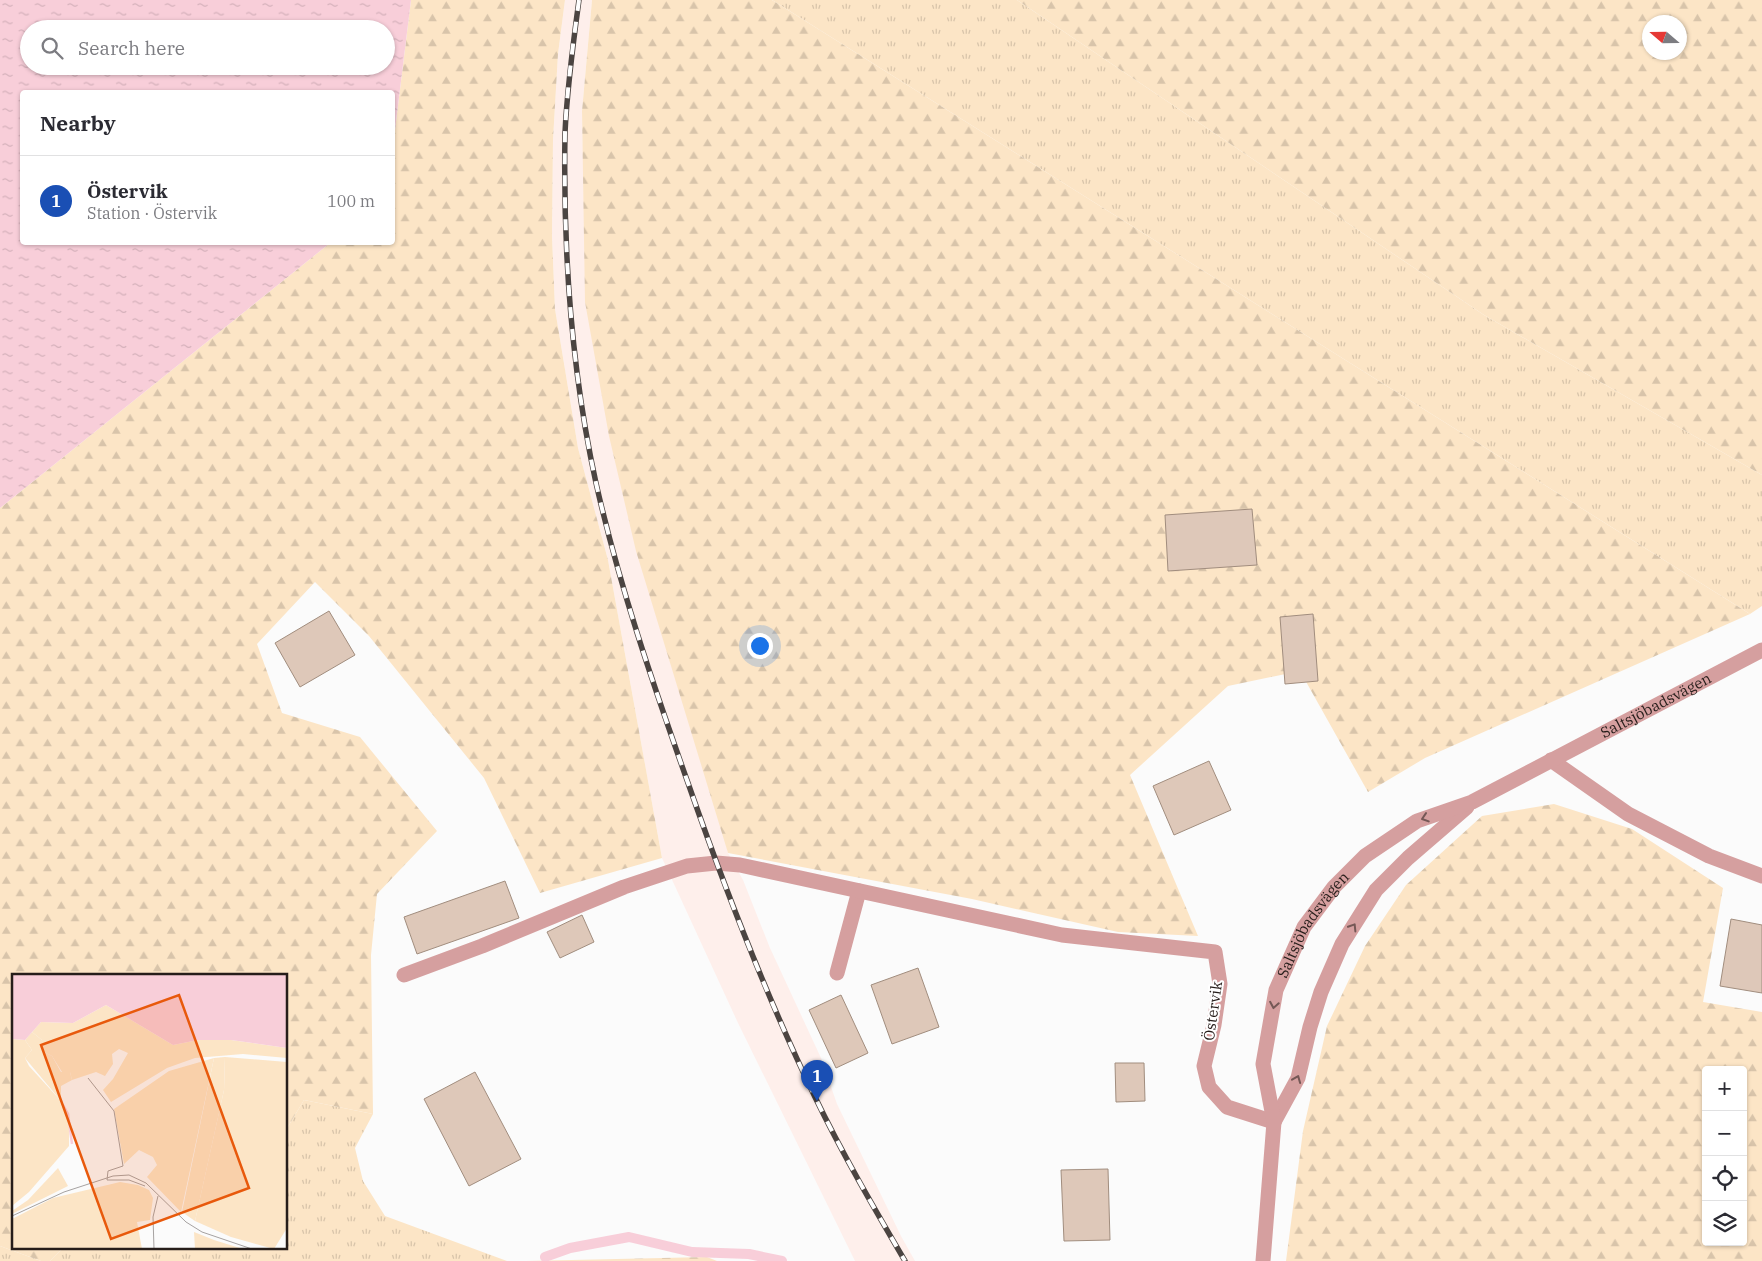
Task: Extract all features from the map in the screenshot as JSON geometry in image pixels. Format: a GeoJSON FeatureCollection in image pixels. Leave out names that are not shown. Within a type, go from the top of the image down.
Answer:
{"type":"FeatureCollection","features":[{"type":"Feature","properties":{"kind":"street","name":"Saltsjöbadsvägen"},"geometry":{"type":"LineString","coordinates":[[1263,1261],[1274,1122],[1263,1064],[1276,990],[1304,927],[1334,887],[1365,856],[1416,821],[1472,802],[1762,650]]}},
{"type":"Feature","properties":{"kind":"street"},"geometry":{"type":"LineString","coordinates":[[1551,760],[1628,814],[1709,856],[1762,876]]}},
{"type":"Feature","properties":{"kind":"street","name":"Saltsjöbadsvägen"},"geometry":{"type":"LineString","coordinates":[[1274,1122],[1298,1078],[1310,1027],[1321,992],[1342,944],[1376,890],[1408,858],[1472,802]]}},
{"type":"Feature","properties":{"kind":"street","name":"Östervik"},"geometry":{"type":"LineString","coordinates":[[404,975],[482,946],[624,887],[688,866],[716,863],[740,865],[1062,935],[1215,952],[1220,984],[1214,1025],[1204,1066],[1209,1088],[1227,1107],[1274,1122]]}},
{"type":"Feature","properties":{"kind":"street"},"geometry":{"type":"LineString","coordinates":[[837,973],[859,891]]}},
{"type":"Feature","properties":{"kind":"shaded area"},"geometry":{"type":"Polygon","coordinates":[[[565,0],[592,0],[582,111],[584,201],[728,853],[743,880],[770,948],[821,1058],[837,1104],[915,1261],[855,1261],[738,1023],[662,858],[608,560],[578,448],[555,309],[552,236],[553,140],[558,54],[565,0]]]}},
{"type":"Feature","properties":{"kind":"green space"},"geometry":{"type":"Polygon","coordinates":[[[411,0],[565,0],[558,54],[553,140],[552,236],[555,309],[578,448],[608,560],[662,858],[540,893],[484,778],[369,636],[315,582],[257,644],[282,713],[360,737],[437,831],[377,894],[371,955],[373,1114],[304,1100],[288,1127],[288,974],[12,974],[12,1248],[63,1248],[50,1261],[41,1261],[0,1246],[0,508],[328,245],[395,245],[395,130],[411,0]]]}},
{"type":"Feature","properties":{"kind":"green space"},"geometry":{"type":"Polygon","coordinates":[[[592,0],[772,0],[1750,614],[1425,758],[1368,792],[1300,671],[1228,686],[1130,775],[1198,936],[1118,932],[972,899],[728,853],[636,551],[609,436],[585,302],[582,111],[592,0]]]}},
{"type":"Feature","properties":{"kind":"green space"},"geometry":{"type":"Polygon","coordinates":[[[772,0],[1017,0],[1484,315],[1762,475],[1762,606],[1750,614],[772,0]]]}},
{"type":"Feature","properties":{"kind":"green space"},"geometry":{"type":"Polygon","coordinates":[[[1017,0],[1762,0],[1762,475],[1484,315],[1017,0]]]}},
{"type":"Feature","properties":{"kind":"green space"},"geometry":{"type":"Polygon","coordinates":[[[1554,804],[1632,829],[1723,888],[1703,1002],[1762,1012],[1762,1261],[1286,1261],[1303,1131],[1327,1026],[1365,946],[1406,885],[1482,816],[1554,804]]]}},
{"type":"Feature","properties":{"kind":"green space"},"geometry":{"type":"Polygon","coordinates":[[[304,1100],[373,1114],[355,1148],[363,1181],[385,1216],[507,1261],[50,1261],[63,1248],[288,1248],[288,1127],[304,1100]]]}},
{"type":"Feature","properties":{"kind":"green space"},"geometry":{"type":"Polygon","coordinates":[[[0,1246],[41,1261],[0,1261],[0,1246]]]}},
{"type":"Feature","properties":{"kind":"green space"},"geometry":{"type":"Polygon","coordinates":[[[707,1257],[717,1261],[526,1261],[707,1257]]]}},
{"type":"Feature","properties":{"kind":"water"},"geometry":{"type":"Polygon","coordinates":[[[0,0],[411,0],[395,130],[395,90],[20,90],[20,245],[328,245],[0,508],[0,0]]]}},
{"type":"Feature","properties":{"kind":"building"},"geometry":{"type":"Polygon","coordinates":[[[1252,509],[1257,565],[1168,571],[1165,515],[1252,509]]]}},
{"type":"Feature","properties":{"kind":"building"},"geometry":{"type":"Polygon","coordinates":[[[329,611],[355,655],[300,687],[275,643],[329,611]]]}},
{"type":"Feature","properties":{"kind":"building"},"geometry":{"type":"Polygon","coordinates":[[[1313,614],[1318,681],[1285,684],[1280,617],[1313,614]]]}},
{"type":"Feature","properties":{"kind":"building"},"geometry":{"type":"Polygon","coordinates":[[[1209,761],[1231,810],[1174,835],[1153,786],[1209,761]]]}},
{"type":"Feature","properties":{"kind":"building"},"geometry":{"type":"Polygon","coordinates":[[[505,881],[519,918],[417,954],[404,917],[505,881]]]}},
{"type":"Feature","properties":{"kind":"building"},"geometry":{"type":"Polygon","coordinates":[[[582,915],[594,942],[560,958],[547,932],[582,915]]]}},
{"type":"Feature","properties":{"kind":"building"},"geometry":{"type":"Polygon","coordinates":[[[1731,919],[1762,925],[1762,993],[1720,986],[1731,919]]]}},
{"type":"Feature","properties":{"kind":"building"},"geometry":{"type":"Polygon","coordinates":[[[918,968],[939,1027],[892,1044],[871,985],[918,968]]]}},
{"type":"Feature","properties":{"kind":"building"},"geometry":{"type":"Polygon","coordinates":[[[841,995],[868,1053],[836,1068],[809,1010],[841,995]]]}},
{"type":"Feature","properties":{"kind":"building"},"geometry":{"type":"Polygon","coordinates":[[[1115,1063],[1144,1063],[1145,1101],[1116,1102],[1115,1063]]]}},
{"type":"Feature","properties":{"kind":"building"},"geometry":{"type":"Polygon","coordinates":[[[475,1072],[521,1159],[469,1186],[424,1099],[475,1072]]]}},
{"type":"Feature","properties":{"kind":"building"},"geometry":{"type":"Polygon","coordinates":[[[1108,1169],[1110,1240],[1064,1241],[1061,1170],[1108,1169]]]}},
{"type":"Feature","properties":{"kind":"waterway"},"geometry":{"type":"LineString","coordinates":[[545,1257],[570,1248],[629,1237],[692,1252],[749,1254],[782,1261]]}},
{"type":"Feature","properties":{"kind":"railway"},"geometry":{"type":"LineString","coordinates":[[579,0],[572,50],[565,133],[567,265],[580,397],[587,440],[605,521],[637,634],[662,709],[747,942],[797,1059],[825,1118],[905,1261]]}},
{"type":"Feature","properties":{"kind":"place","name":"Östervik"},"geometry":{"type":"Point","coordinates":[817,1101]}}]}
